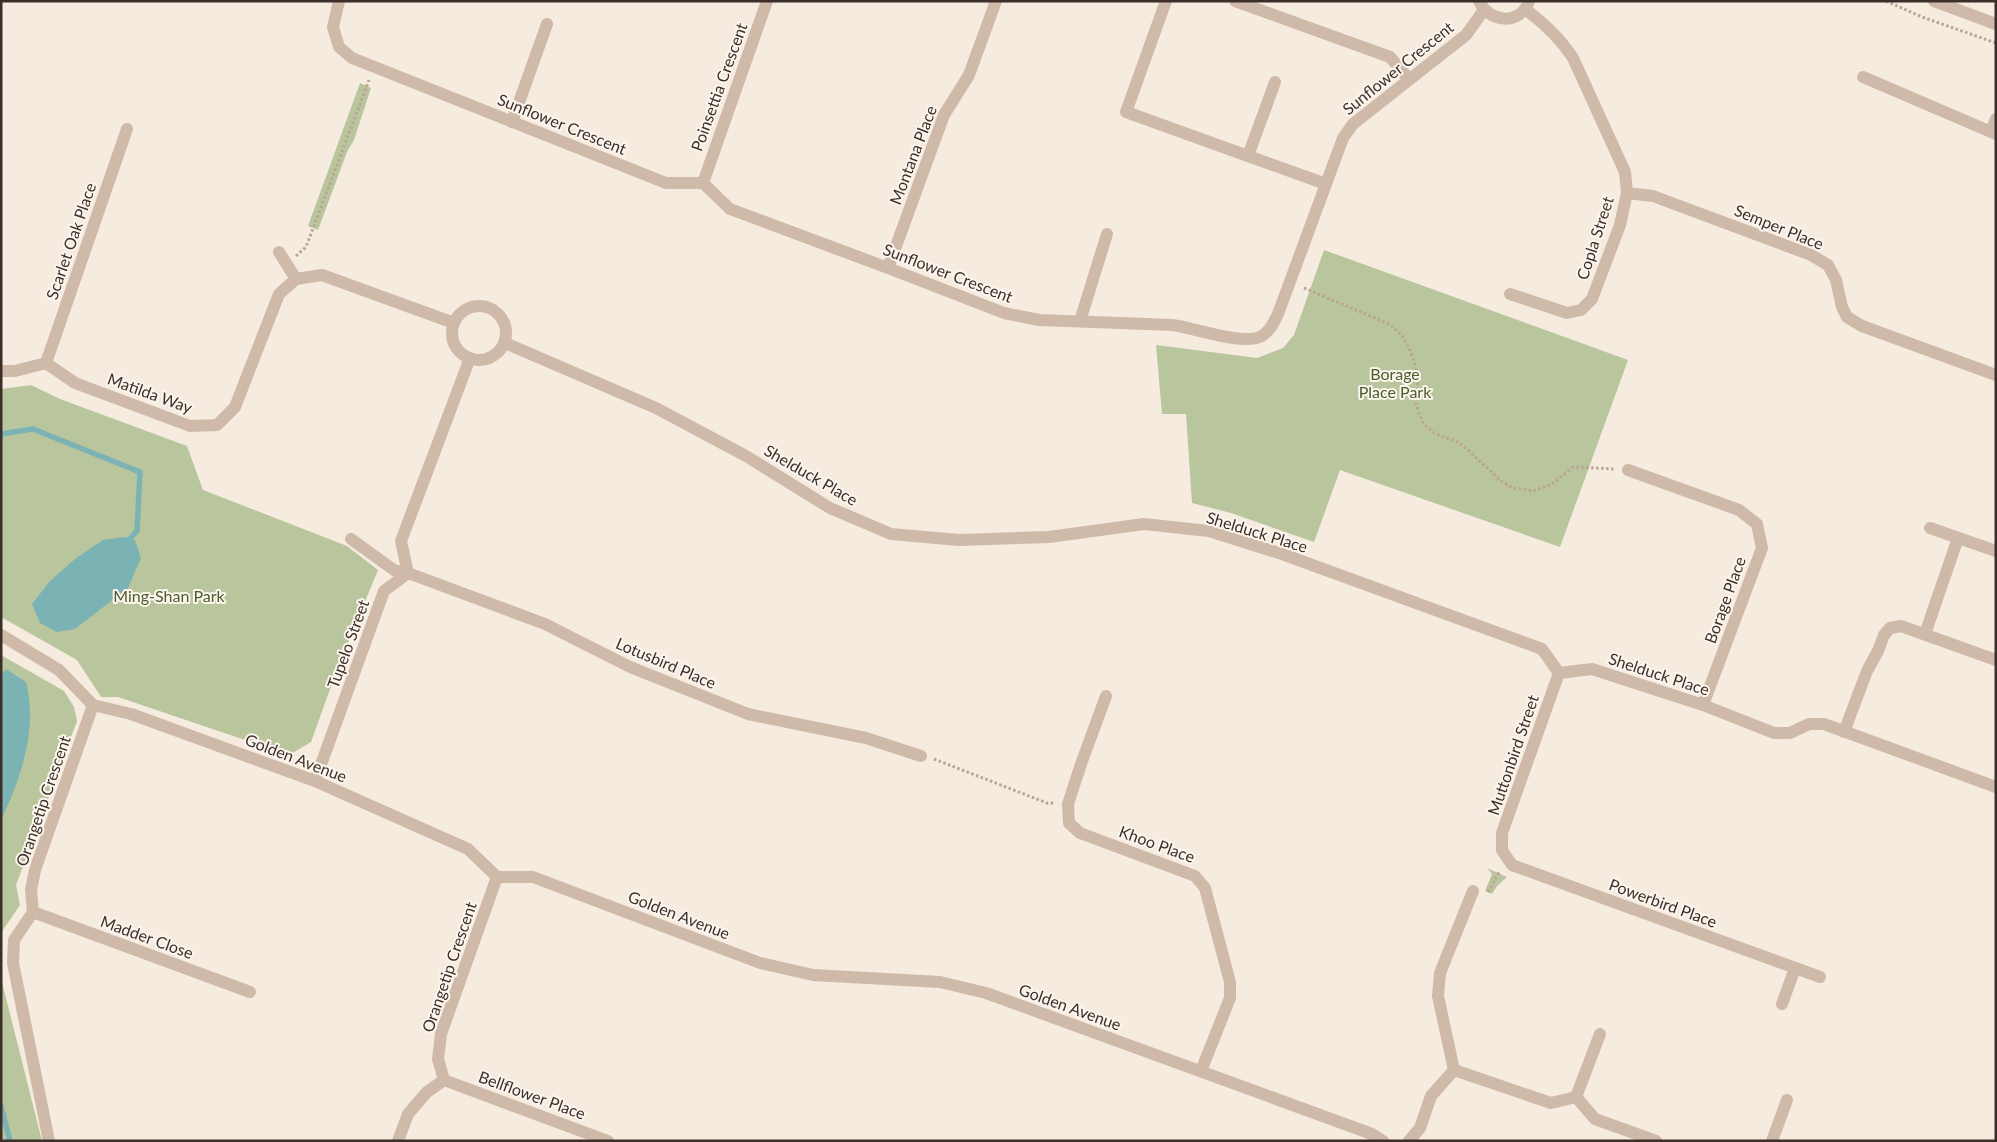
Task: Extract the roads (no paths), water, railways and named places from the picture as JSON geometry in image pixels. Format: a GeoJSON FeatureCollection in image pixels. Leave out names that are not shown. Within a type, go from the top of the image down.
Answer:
{"type":"FeatureCollection","features":[{"type":"Feature","properties":{"kind":"street","name":"Sunflower Crescent"},"geometry":{"type":"LineString","coordinates":[[339,1],[333,27],[338,47],[352,58],[666,183],[702,183],[730,210],[1004,313],[1039,320],[1173,325],[1194,328],[1238,340],[1261,336],[1270,329],[1278,314],[1340,144],[1352,124],[1466,34],[1481,6]]}},
{"type":"Feature","properties":{"kind":"street","name":"Poinsettia Crescent"},"geometry":{"type":"LineString","coordinates":[[702,183],[767,1]]}},
{"type":"Feature","properties":{"kind":"street","name":"Montana Place"},"geometry":{"type":"LineString","coordinates":[[888,268],[944,115],[969,75],[996,1]]}},
{"type":"Feature","properties":{"kind":"street"},"geometry":{"type":"LineString","coordinates":[[1166,1],[1126,112],[1326,184]]}},
{"type":"Feature","properties":{"kind":"street"},"geometry":{"type":"LineString","coordinates":[[1235,1],[1390,57],[1409,79]]}},
{"type":"Feature","properties":{"kind":"street"},"geometry":{"type":"LineString","coordinates":[[1934,1],[1996,24]]}},
{"type":"Feature","properties":{"kind":"street"},"geometry":{"type":"LineString","coordinates":[[1481,6],[1490,16],[1507,20],[1516,17],[1527,5]]}},
{"type":"Feature","properties":{"kind":"street","name":"Copla Street"},"geometry":{"type":"LineString","coordinates":[[1510,294],[1567,313],[1581,310],[1592,299],[1620,225],[1627,193],[1625,172],[1573,58],[1562,42],[1527,5]]}},
{"type":"Feature","properties":{"kind":"street"},"geometry":{"type":"LineString","coordinates":[[512,122],[547,24]]}},
{"type":"Feature","properties":{"kind":"street"},"geometry":{"type":"LineString","coordinates":[[1863,77],[1993,133],[1996,119]]}},
{"type":"Feature","properties":{"kind":"street"},"geometry":{"type":"LineString","coordinates":[[1248,156],[1275,82]]}},
{"type":"Feature","properties":{"kind":"street","name":"Scarlet Oak Place"},"geometry":{"type":"LineString","coordinates":[[46,363],[127,129]]}},
{"type":"Feature","properties":{"kind":"street","name":"Semper Place"},"geometry":{"type":"LineString","coordinates":[[1627,193],[1653,196],[1811,255],[1828,265],[1836,280],[1842,307],[1847,317],[1862,326],[1996,375]]}},
{"type":"Feature","properties":{"kind":"street"},"geometry":{"type":"LineString","coordinates":[[1080,321],[1107,234]]}},
{"type":"Feature","properties":{"kind":"street"},"geometry":{"type":"LineString","coordinates":[[279,252],[296,279],[322,275],[454,323]]}},
{"type":"Feature","properties":{"kind":"street","name":"Matilda Way"},"geometry":{"type":"LineString","coordinates":[[46,363],[75,383],[190,426],[217,425],[235,407],[280,294],[296,279]]}},
{"type":"Feature","properties":{"kind":"street"},"geometry":{"type":"LineString","coordinates":[[472,306],[489,307],[497,312],[506,326],[505,342],[494,356],[486,359],[470,358],[456,347],[452,331],[454,323],[464,310],[472,306]]}},
{"type":"Feature","properties":{"kind":"street","name":"Shelduck Place"},"geometry":{"type":"LineString","coordinates":[[505,342],[656,408],[746,456],[830,508],[891,534],[959,540],[1041,538],[1144,524],[1209,531],[1282,554],[1542,649],[1559,673],[1592,669],[1704,705],[1774,733],[1790,733],[1809,724],[1824,724],[1996,787]]}},
{"type":"Feature","properties":{"kind":"street"},"geometry":{"type":"LineString","coordinates":[[408,573],[401,541],[470,358]]}},
{"type":"Feature","properties":{"kind":"street"},"geometry":{"type":"LineString","coordinates":[[1,371],[15,371],[46,363]]}},
{"type":"Feature","properties":{"kind":"street","name":"Borage Place"},"geometry":{"type":"LineString","coordinates":[[1628,470],[1739,510],[1757,524],[1762,548],[1704,705]]}},
{"type":"Feature","properties":{"kind":"street"},"geometry":{"type":"LineString","coordinates":[[1930,528],[1996,552]]}},
{"type":"Feature","properties":{"kind":"street"},"geometry":{"type":"LineString","coordinates":[[1925,634],[1958,538]]}},
{"type":"Feature","properties":{"kind":"street","name":"Lotusbird Place"},"geometry":{"type":"LineString","coordinates":[[351,539],[394,570],[408,573],[545,624],[630,667],[748,714],[866,738],[921,756]]}},
{"type":"Feature","properties":{"kind":"street","name":"Tupelo Street"},"geometry":{"type":"LineString","coordinates":[[315,781],[384,591],[408,573]]}},
{"type":"Feature","properties":{"kind":"street"},"geometry":{"type":"LineString","coordinates":[[1844,732],[1867,671],[1878,652],[1884,635],[1890,628],[1901,626],[1996,660]]}},
{"type":"Feature","properties":{"kind":"street"},"geometry":{"type":"LineString","coordinates":[[1,635],[59,670],[93,705]]}},
{"type":"Feature","properties":{"kind":"street","name":"Muttonbird Street"},"geometry":{"type":"LineString","coordinates":[[1512,865],[1502,850],[1502,833],[1559,673]]}},
{"type":"Feature","properties":{"kind":"street","name":"Khoo Place"},"geometry":{"type":"LineString","coordinates":[[1106,696],[1068,804],[1069,823],[1080,833],[1195,876],[1205,888],[1230,982],[1230,998],[1201,1071]]}},
{"type":"Feature","properties":{"kind":"street","name":"Golden Avenue"},"geometry":{"type":"LineString","coordinates":[[93,705],[131,714],[315,781],[468,849],[497,877],[533,877],[760,963],[813,975],[940,982],[986,993],[1372,1134],[1383,1141]]}},
{"type":"Feature","properties":{"kind":"street","name":"Orangetip Crescent"},"geometry":{"type":"LineString","coordinates":[[33,912],[31,890],[35,870],[93,705]]}},
{"type":"Feature","properties":{"kind":"street","name":"Powerbird Place"},"geometry":{"type":"LineString","coordinates":[[1512,865],[1820,978]]}},
{"type":"Feature","properties":{"kind":"street","name":"Orangetip Crescent"},"geometry":{"type":"LineString","coordinates":[[444,1080],[438,1059],[441,1034],[497,877]]}},
{"type":"Feature","properties":{"kind":"street"},"geometry":{"type":"LineString","coordinates":[[1454,1070],[1438,996],[1440,973],[1473,891]]}},
{"type":"Feature","properties":{"kind":"street"},"geometry":{"type":"LineString","coordinates":[[33,912],[14,940],[13,963],[49,1141]]}},
{"type":"Feature","properties":{"kind":"street","name":"Madder Close"},"geometry":{"type":"LineString","coordinates":[[33,912],[250,992]]}},
{"type":"Feature","properties":{"kind":"street"},"geometry":{"type":"LineString","coordinates":[[1782,1004],[1795,968]]}},
{"type":"Feature","properties":{"kind":"street"},"geometry":{"type":"LineString","coordinates":[[1576,1097],[1600,1034]]}},
{"type":"Feature","properties":{"kind":"street"},"geometry":{"type":"LineString","coordinates":[[1454,1070],[1551,1102],[1576,1097]]}},
{"type":"Feature","properties":{"kind":"street"},"geometry":{"type":"LineString","coordinates":[[1409,1141],[1420,1128],[1431,1096],[1454,1070]]}},
{"type":"Feature","properties":{"kind":"street"},"geometry":{"type":"LineString","coordinates":[[398,1141],[408,1114],[427,1092],[444,1080]]}},
{"type":"Feature","properties":{"kind":"street","name":"Bellflower Place"},"geometry":{"type":"LineString","coordinates":[[444,1080],[608,1141]]}},
{"type":"Feature","properties":{"kind":"street"},"geometry":{"type":"LineString","coordinates":[[1576,1097],[1595,1119],[1656,1141]]}},
{"type":"Feature","properties":{"kind":"street"},"geometry":{"type":"LineString","coordinates":[[1772,1141],[1787,1100]]}},
{"type":"Feature","properties":{"kind":"water"},"geometry":{"type":"Polygon","coordinates":[[[124,537],[135,540],[141,558],[128,588],[75,629],[57,632],[40,623],[32,604],[50,581],[75,559],[103,540],[124,537]]]}},
{"type":"Feature","properties":{"kind":"water"},"geometry":{"type":"Polygon","coordinates":[[[6,669],[26,682],[30,717],[26,753],[15,787],[1,820],[1,675],[6,669]]]}},
{"type":"Feature","properties":{"kind":"waterway"},"geometry":{"type":"LineString","coordinates":[[1,434],[33,429],[140,472],[137,531],[125,544]]}},
{"type":"Feature","properties":{"kind":"waterway"},"geometry":{"type":"LineString","coordinates":[[1,1106],[10,1141]]}},
{"type":"Feature","properties":{"kind":"park label","name":"Borage Place Park"},"geometry":{"type":"Point","coordinates":[1395,383]}},
{"type":"Feature","properties":{"kind":"park label","name":"Ming-Shan Park"},"geometry":{"type":"Point","coordinates":[169,596]}}]}
